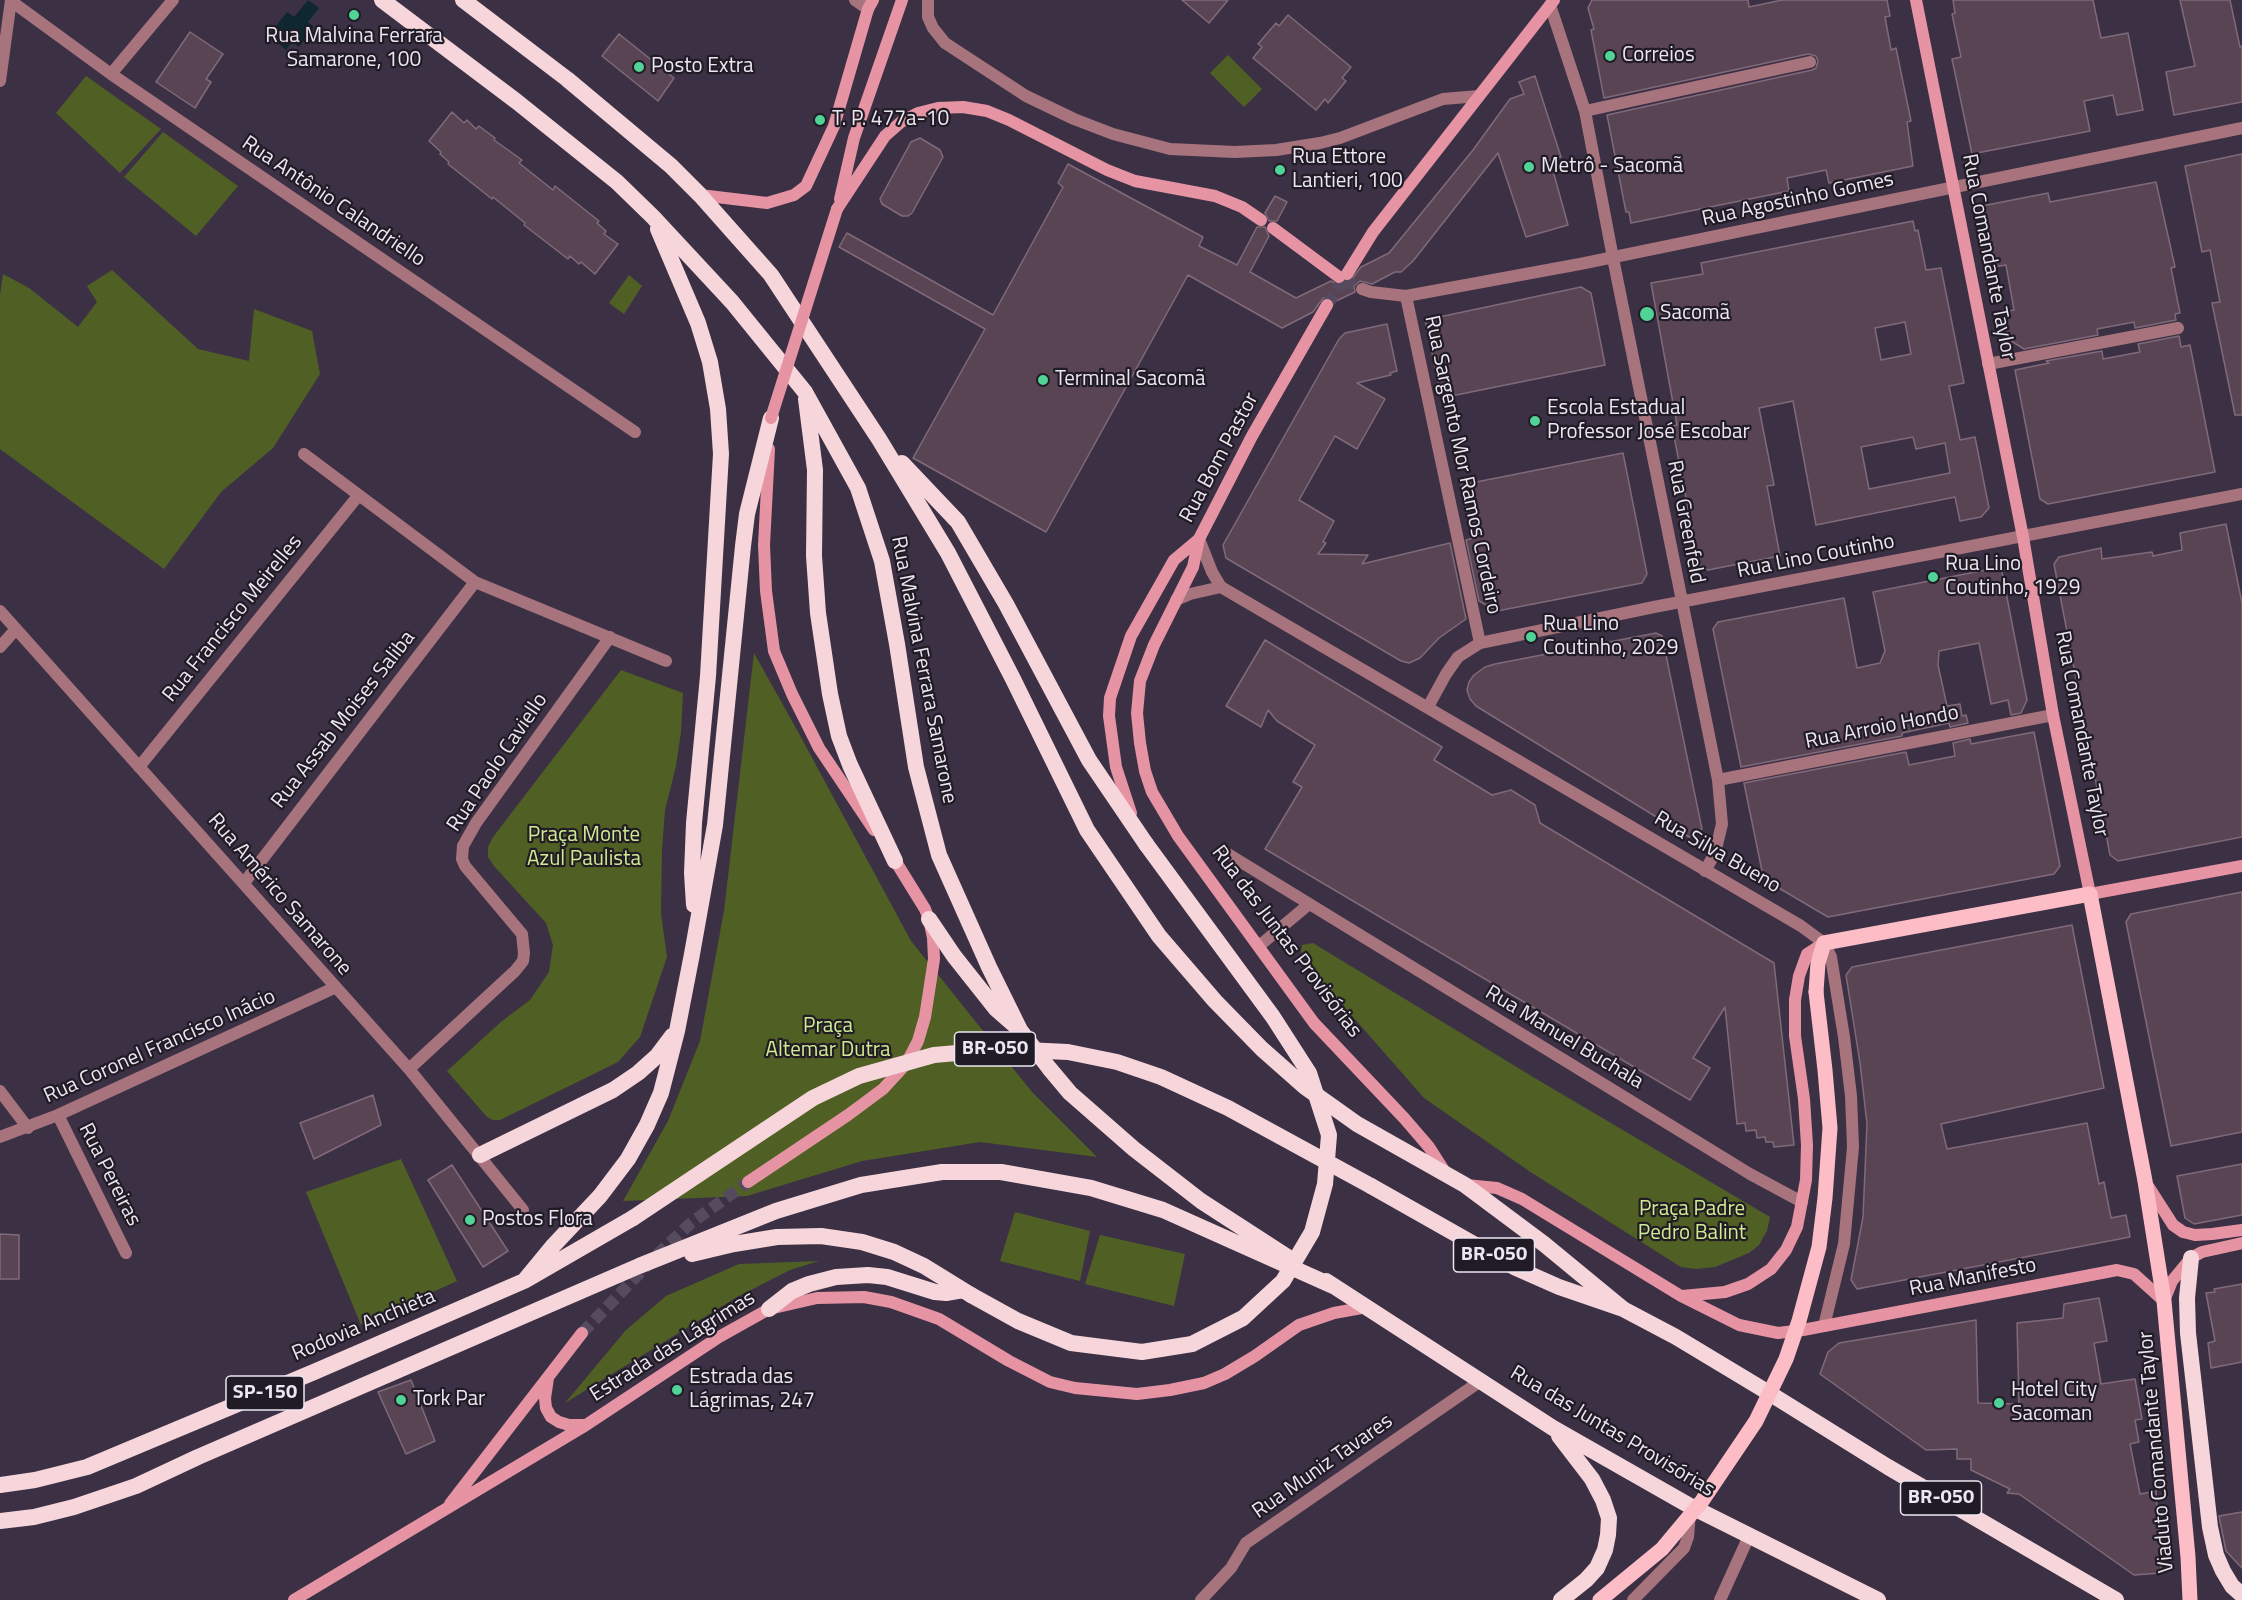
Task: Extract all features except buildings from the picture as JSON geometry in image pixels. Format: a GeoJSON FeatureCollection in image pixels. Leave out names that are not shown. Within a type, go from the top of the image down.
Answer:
{"type":"FeatureCollection","features":[{"type":"Feature","properties":{"kind":"highway","name":"Rua Malvina Ferrara Samarone"},"geometry":{"type":"LineString","coordinates":[[382,0],[549,127],[617,182],[732,302],[805,392],[858,488],[882,561],[916,767],[939,855],[988,967],[1020,1030]]}},
{"type":"Feature","properties":{"kind":"highway"},"geometry":{"type":"LineString","coordinates":[[463,0],[567,79],[670,166],[700,195],[771,275],[879,439],[948,553],[1014,679],[1087,830],[1159,936],[1215,1001],[1262,1049],[1305,1087],[1357,1124],[1446,1174]]}},
{"type":"Feature","properties":{"kind":"highway"},"geometry":{"type":"LineString","coordinates":[[653,217],[698,323],[710,362],[718,409],[721,454],[708,676],[694,823],[692,873],[696,934]]}},
{"type":"Feature","properties":{"kind":"highway"},"geometry":{"type":"LineString","coordinates":[[805,392],[814,470],[814,556],[818,613],[830,694],[839,736],[850,765],[895,861]]}},
{"type":"Feature","properties":{"kind":"highway"},"geometry":{"type":"LineString","coordinates":[[524,1281],[600,1196],[628,1160],[661,1093],[677,1031],[715,825],[747,514],[771,418]]}},
{"type":"Feature","properties":{"kind":"highway"},"geometry":{"type":"LineString","coordinates":[[639,1266],[734,1244],[777,1237],[821,1236],[862,1242],[894,1252],[924,1266],[1018,1321],[1071,1343],[1142,1352],[1192,1344],[1244,1318],[1283,1281],[1312,1232],[1325,1184],[1329,1135],[1309,1073],[1273,1017],[1146,844],[1089,760],[1006,604],[958,522],[879,439]]}},
{"type":"Feature","properties":{"kind":"highway"},"geometry":{"type":"LineString","coordinates":[[929,919],[954,956],[996,1009],[1020,1030],[1070,1093],[1134,1149],[1201,1201],[1333,1287]]}},
{"type":"Feature","properties":{"kind":"highway"},"geometry":{"type":"LineString","coordinates":[[480,1155],[613,1090],[638,1073],[657,1056],[677,1031]]}},
{"type":"Feature","properties":{"kind":"highway","name":"Rua das Juntas Provisórias"},"geometry":{"type":"LineString","coordinates":[[633,1218],[813,1098],[860,1076],[934,1056],[1003,1048],[1068,1052],[1117,1062],[1161,1077],[1228,1108],[1516,1268],[1559,1287],[1623,1309]]}},
{"type":"Feature","properties":{"kind":"highway"},"geometry":{"type":"LineString","coordinates":[[639,1266],[776,1211],[861,1185],[942,1172],[1001,1172],[1091,1188],[1162,1210],[1333,1287]]}},
{"type":"Feature","properties":{"kind":"highway","name":"Rua das Juntas Provisórias"},"geometry":{"type":"LineString","coordinates":[[1446,1174],[1465,1185],[1544,1244],[1623,1309],[1732,1370],[1888,1467],[2116,1600]]}},
{"type":"Feature","properties":{"kind":"highway","name":"Rodovia Anchieta"},"geometry":{"type":"LineString","coordinates":[[0,1485],[35,1480],[87,1467],[524,1281],[633,1218]]}},
{"type":"Feature","properties":{"kind":"highway"},"geometry":{"type":"LineString","coordinates":[[2191,1258],[2187,1299],[2188,1334],[2210,1527],[2216,1555],[2223,1571],[2232,1586],[2242,1595]]}},
{"type":"Feature","properties":{"kind":"highway","name":"SP-150"},"geometry":{"type":"LineString","coordinates":[[0,1521],[34,1517],[74,1508],[136,1486],[639,1266]]}},
{"type":"Feature","properties":{"kind":"highway"},"geometry":{"type":"LineString","coordinates":[[769,1309],[792,1291],[836,1277],[868,1275],[887,1277],[935,1292],[967,1293]]}},
{"type":"Feature","properties":{"kind":"highway","name":"Rua das Juntas Provisórias"},"geometry":{"type":"LineString","coordinates":[[1333,1287],[1482,1380],[1553,1428],[1690,1506],[1878,1600]]}},
{"type":"Feature","properties":{"kind":"highway"},"geometry":{"type":"LineString","coordinates":[[1553,1428],[1592,1479],[1604,1500],[1609,1518],[1607,1542],[1597,1568],[1561,1600]]}},
{"type":"Feature","properties":{"kind":"main road"},"geometry":{"type":"LineString","coordinates":[[748,1182],[883,1089],[906,1064],[920,1033],[934,959],[929,919],[895,861],[819,747],[792,694],[774,651],[766,591],[764,544],[771,418],[837,209],[854,138],[902,0]]}},
{"type":"Feature","properties":{"kind":"main road","name":"Rua Comandante Taylor"},"geometry":{"type":"LineString","coordinates":[[1916,0],[2023,537],[2054,715],[2145,1181],[2164,1307]]}},
{"type":"Feature","properties":{"kind":"main road"},"geometry":{"type":"LineString","coordinates":[[1273,228],[1343,275],[1373,232],[1552,3]]}},
{"type":"Feature","properties":{"kind":"main road"},"geometry":{"type":"LineString","coordinates":[[700,195],[767,202],[794,195],[806,186],[834,126],[870,5]]}},
{"type":"Feature","properties":{"kind":"main road"},"geometry":{"type":"LineString","coordinates":[[837,209],[885,136],[901,122],[918,113],[938,108],[963,107],[987,111],[1009,120],[1116,174],[1135,181],[1215,196],[1242,207],[1261,220]]}},
{"type":"Feature","properties":{"kind":"main road","name":"Rua Bom Pastor"},"geometry":{"type":"LineString","coordinates":[[1137,828],[1116,766],[1110,731],[1110,698],[1118,670],[1136,627],[1174,560],[1199,539],[1252,436],[1328,305]]}},
{"type":"Feature","properties":{"kind":"main road","name":"Rua das Juntas Provisórias"},"geometry":{"type":"LineString","coordinates":[[1199,539],[1193,567],[1154,645],[1140,681],[1137,713],[1145,771],[1152,792],[1178,836],[1314,1023],[1404,1118],[1429,1147],[1446,1174]]}},
{"type":"Feature","properties":{"kind":"main road"},"geometry":{"type":"LineString","coordinates":[[1465,1185],[1497,1188],[1522,1199],[1681,1296],[1725,1292],[1748,1284],[1771,1269],[1786,1250],[1797,1227],[1806,1180],[1807,1145],[1804,1099],[1795,1036],[1795,1000],[1799,975],[1807,954],[1824,943],[2242,866]]}},
{"type":"Feature","properties":{"kind":"main road"},"geometry":{"type":"LineString","coordinates":[[1600,1600],[1662,1548],[1702,1501],[1756,1421],[1786,1359],[1799,1321],[1819,1247],[1826,1198],[1830,1128],[1826,1070],[1816,992],[1818,963],[1824,943]]}},
{"type":"Feature","properties":{"kind":"main road"},"geometry":{"type":"LineString","coordinates":[[2145,1181],[2173,1225],[2183,1232],[2195,1235],[2242,1230]]}},
{"type":"Feature","properties":{"kind":"main road"},"geometry":{"type":"LineString","coordinates":[[2164,1307],[2172,1281],[2191,1258],[2202,1252],[2242,1243]]}},
{"type":"Feature","properties":{"kind":"main road","name":"Rua Manifesto"},"geometry":{"type":"LineString","coordinates":[[1681,1296],[1739,1325],[1778,1333],[2117,1270],[2134,1274],[2164,1307]]}},
{"type":"Feature","properties":{"kind":"main road","name":"Estrada das Lágrimas"},"geometry":{"type":"LineString","coordinates":[[294,1600],[586,1425],[719,1336],[769,1309],[817,1298],[864,1297],[891,1302],[939,1319],[1009,1361],[1050,1382],[1075,1388],[1137,1394],[1204,1383],[1225,1374],[1255,1356],[1299,1325],[1334,1312],[1367,1307]]}},
{"type":"Feature","properties":{"kind":"main road","name":"Viaduto Comandante Taylor"},"geometry":{"type":"LineString","coordinates":[[2164,1307],[2188,1557],[2190,1600]]}},
{"type":"Feature","properties":{"kind":"main road"},"geometry":{"type":"LineString","coordinates":[[445,1510],[582,1333]]}},
{"type":"Feature","properties":{"kind":"main road"},"geometry":{"type":"LineString","coordinates":[[548,1377],[545,1398],[546,1408],[551,1417],[569,1425],[586,1425]]}},
{"type":"Feature","properties":{"kind":"street"},"geometry":{"type":"LineString","coordinates":[[0,81],[11,0]]}},
{"type":"Feature","properties":{"kind":"street","name":"Rua Antônio Calandriello"},"geometry":{"type":"LineString","coordinates":[[11,0],[111,74],[635,432]]}},
{"type":"Feature","properties":{"kind":"street"},"geometry":{"type":"LineString","coordinates":[[111,74],[173,0]]}},
{"type":"Feature","properties":{"kind":"street"},"geometry":{"type":"LineString","coordinates":[[855,0],[870,5]]}},
{"type":"Feature","properties":{"kind":"street"},"geometry":{"type":"LineString","coordinates":[[928,0],[928,16],[933,28],[945,43],[1026,96],[1074,119],[1113,134],[1170,149],[1234,152],[1276,150],[1320,143],[1340,138],[1443,99],[1479,96]]}},
{"type":"Feature","properties":{"kind":"street","name":"Rua Greenfeld"},"geometry":{"type":"LineString","coordinates":[[1552,3],[1586,111],[1613,258],[1718,780],[1722,824],[1715,853],[1705,871]]}},
{"type":"Feature","properties":{"kind":"street"},"geometry":{"type":"LineString","coordinates":[[1586,111],[1810,62]]}},
{"type":"Feature","properties":{"kind":"street","name":"Rua Agostinho Gomes"},"geometry":{"type":"LineString","coordinates":[[1362,289],[1406,296],[1613,258],[2242,129]]}},
{"type":"Feature","properties":{"kind":"street","name":"Rua Sargento Mor Ramos Cordeiro"},"geometry":{"type":"LineString","coordinates":[[1406,296],[1480,643]]}},
{"type":"Feature","properties":{"kind":"street"},"geometry":{"type":"LineString","coordinates":[[1988,364],[2178,328]]}},
{"type":"Feature","properties":{"kind":"street"},"geometry":{"type":"LineString","coordinates":[[304,454],[475,582],[666,661]]}},
{"type":"Feature","properties":{"kind":"street","name":"Rua Lino Coutinho"},"geometry":{"type":"LineString","coordinates":[[1428,707],[1458,657],[1480,643],[2242,494]]}},
{"type":"Feature","properties":{"kind":"street","name":"Rua Francisco Meirelles"},"geometry":{"type":"LineString","coordinates":[[140,767],[358,496]]}},
{"type":"Feature","properties":{"kind":"street"},"geometry":{"type":"LineString","coordinates":[[1176,600],[1221,587],[1199,539]]}},
{"type":"Feature","properties":{"kind":"street","name":"Rua Assab Moises Saliba"},"geometry":{"type":"LineString","coordinates":[[244,883],[475,582]]}},
{"type":"Feature","properties":{"kind":"street","name":"Rua Silva Bueno"},"geometry":{"type":"LineString","coordinates":[[1221,587],[1813,933],[1824,943]]}},
{"type":"Feature","properties":{"kind":"street","name":"Rua Américo Samarone"},"geometry":{"type":"LineString","coordinates":[[0,611],[244,883],[334,988],[409,1069],[523,1210]]}},
{"type":"Feature","properties":{"kind":"street"},"geometry":{"type":"LineString","coordinates":[[0,647],[16,629]]}},
{"type":"Feature","properties":{"kind":"street","name":"Rua Paolo Caviello"},"geometry":{"type":"LineString","coordinates":[[409,1069],[523,961],[522,934],[465,866],[462,859],[463,846],[476,823],[610,637]]}},
{"type":"Feature","properties":{"kind":"street","name":"Rua Arroio Hondo"},"geometry":{"type":"LineString","coordinates":[[1718,780],[2054,715]]}},
{"type":"Feature","properties":{"kind":"street","name":"Rua Manuel Buchala"},"geometry":{"type":"LineString","coordinates":[[1227,854],[1750,1174],[1802,1202]]}},
{"type":"Feature","properties":{"kind":"street"},"geometry":{"type":"LineString","coordinates":[[1258,946],[1308,905]]}},
{"type":"Feature","properties":{"kind":"street"},"geometry":{"type":"LineString","coordinates":[[1824,943],[1831,957],[1844,1037],[1851,1096],[1853,1147],[1844,1244],[1824,1326]]}},
{"type":"Feature","properties":{"kind":"street","name":"Rua Coronel Francisco Inácio"},"geometry":{"type":"LineString","coordinates":[[0,1137],[58,1115],[334,988]]}},
{"type":"Feature","properties":{"kind":"street"},"geometry":{"type":"LineString","coordinates":[[0,1091],[28,1128]]}},
{"type":"Feature","properties":{"kind":"street","name":"Rua Pereiras"},"geometry":{"type":"LineString","coordinates":[[58,1115],[126,1253]]}},
{"type":"Feature","properties":{"kind":"street","name":"Rua Muniz Tavares"},"geometry":{"type":"LineString","coordinates":[[1201,1600],[1231,1568],[1246,1543],[1482,1380]]}},
{"type":"Feature","properties":{"kind":"street"},"geometry":{"type":"LineString","coordinates":[[1633,1600],[1684,1548],[1688,1537],[1690,1506]]}},
{"type":"Feature","properties":{"kind":"street"},"geometry":{"type":"LineString","coordinates":[[1720,1600],[1749,1536]]}},
{"type":"Feature","properties":{"kind":"green space"},"geometry":{"type":"Polygon","coordinates":[[[1228,55],[1262,89],[1244,107],[1210,73],[1228,55]]]}},
{"type":"Feature","properties":{"kind":"green space"},"geometry":{"type":"Polygon","coordinates":[[[86,76],[161,129],[120,173],[56,113],[86,76]]]}},
{"type":"Feature","properties":{"kind":"green space"},"geometry":{"type":"Polygon","coordinates":[[[163,132],[238,186],[196,236],[124,177],[163,132]]]}},
{"type":"Feature","properties":{"kind":"green space"},"geometry":{"type":"Polygon","coordinates":[[[112,270],[198,349],[249,361],[254,309],[312,331],[320,374],[273,448],[221,492],[164,569],[0,449],[0,295],[3,274],[29,288],[78,327],[97,302],[87,286],[112,270]]]}},
{"type":"Feature","properties":{"kind":"green space"},"geometry":{"type":"Polygon","coordinates":[[[629,275],[642,286],[624,314],[609,303],[629,275]]]}},
{"type":"Feature","properties":{"kind":"green space","name":"Praça Altemar Dutra"},"geometry":{"type":"Polygon","coordinates":[[[754,653],[911,941],[1032,1092],[1097,1157],[980,1142],[862,1161],[747,1196],[623,1201],[668,1121],[700,1041],[724,911],[754,653]]]}},
{"type":"Feature","properties":{"kind":"green space","name":"Praça Monte Azul Paulista"},"geometry":{"type":"Polygon","coordinates":[[[621,670],[683,693],[681,732],[676,766],[665,810],[662,849],[661,914],[667,957],[640,1037],[618,1062],[500,1120],[493,1120],[487,1117],[447,1071],[502,1021],[530,1000],[549,972],[553,945],[546,923],[494,866],[488,857],[488,847],[493,837],[621,670]]]}},
{"type":"Feature","properties":{"kind":"green space","name":"Praça Padre Pedro Balint"},"geometry":{"type":"Polygon","coordinates":[[[1313,943],[1770,1217],[1767,1231],[1759,1245],[1749,1253],[1715,1267],[1696,1269],[1681,1267],[1532,1173],[1424,1098],[1318,977],[1301,952],[1302,945],[1313,943]]]}},
{"type":"Feature","properties":{"kind":"green space"},"geometry":{"type":"Polygon","coordinates":[[[401,1159],[457,1281],[361,1325],[306,1192],[401,1159]]]}},
{"type":"Feature","properties":{"kind":"green space"},"geometry":{"type":"Polygon","coordinates":[[[1015,1212],[1090,1231],[1080,1281],[1000,1261],[1015,1212]]]}},
{"type":"Feature","properties":{"kind":"green space"},"geometry":{"type":"Polygon","coordinates":[[[1100,1235],[1185,1254],[1174,1306],[1085,1284],[1100,1235]]]}},
{"type":"Feature","properties":{"kind":"green space"},"geometry":{"type":"Polygon","coordinates":[[[819,1261],[790,1270],[737,1297],[565,1403],[626,1330],[666,1296],[739,1264],[819,1261]]]}},
{"type":"Feature","properties":{"kind":"water"},"geometry":{"type":"Polygon","coordinates":[[[308,0],[319,8],[308,22],[314,27],[299,47],[292,42],[286,50],[269,35],[287,12],[294,17],[308,0]]]}},
{"type":"Feature","properties":{"kind":"tunnel"},"geometry":{"type":"LineString","coordinates":[[1327,305],[1347,274]]}},
{"type":"Feature","properties":{"kind":"tunnel"},"geometry":{"type":"LineString","coordinates":[[1343,280],[1362,289]]}},
{"type":"Feature","properties":{"kind":"tunnel"},"geometry":{"type":"LineString","coordinates":[[582,1333],[691,1223],[748,1182]]}},
{"type":"Feature","properties":{"kind":"place","name":"Rua Malvina Ferrara Samarone, 100"},"geometry":{"type":"Point","coordinates":[354,15]}},
{"type":"Feature","properties":{"kind":"place","name":"Correios"},"geometry":{"type":"Point","coordinates":[1610,56]}},
{"type":"Feature","properties":{"kind":"place","name":"Posto Extra"},"geometry":{"type":"Point","coordinates":[639,67]}},
{"type":"Feature","properties":{"kind":"place","name":"T. P. 477a-10"},"geometry":{"type":"Point","coordinates":[820,120]}},
{"type":"Feature","properties":{"kind":"place","name":"Metrô - Sacomã"},"geometry":{"type":"Point","coordinates":[1529,167]}},
{"type":"Feature","properties":{"kind":"place","name":"Rua Ettore Lantieri, 100"},"geometry":{"type":"Point","coordinates":[1280,170]}},
{"type":"Feature","properties":{"kind":"place","name":"Sacomã"},"geometry":{"type":"Point","coordinates":[1647,314]}},
{"type":"Feature","properties":{"kind":"place","name":"Terminal Sacomã"},"geometry":{"type":"Point","coordinates":[1043,380]}},
{"type":"Feature","properties":{"kind":"place","name":"Escola Estadual Professor José Escobar"},"geometry":{"type":"Point","coordinates":[1535,421]}},
{"type":"Feature","properties":{"kind":"place","name":"Rua Lino Coutinho, 1929"},"geometry":{"type":"Point","coordinates":[1933,577]}},
{"type":"Feature","properties":{"kind":"place","name":"Rua Lino Coutinho, 2029"},"geometry":{"type":"Point","coordinates":[1531,637]}},
{"type":"Feature","properties":{"kind":"place","name":"Postos Flora"},"geometry":{"type":"Point","coordinates":[470,1220]}},
{"type":"Feature","properties":{"kind":"place","name":"Estrada das Lágrimas, 247"},"geometry":{"type":"Point","coordinates":[677,1390]}},
{"type":"Feature","properties":{"kind":"place","name":"Tork Par"},"geometry":{"type":"Point","coordinates":[401,1400]}},
{"type":"Feature","properties":{"kind":"place","name":"Hotel City Sacoman"},"geometry":{"type":"Point","coordinates":[1999,1403]}}]}
